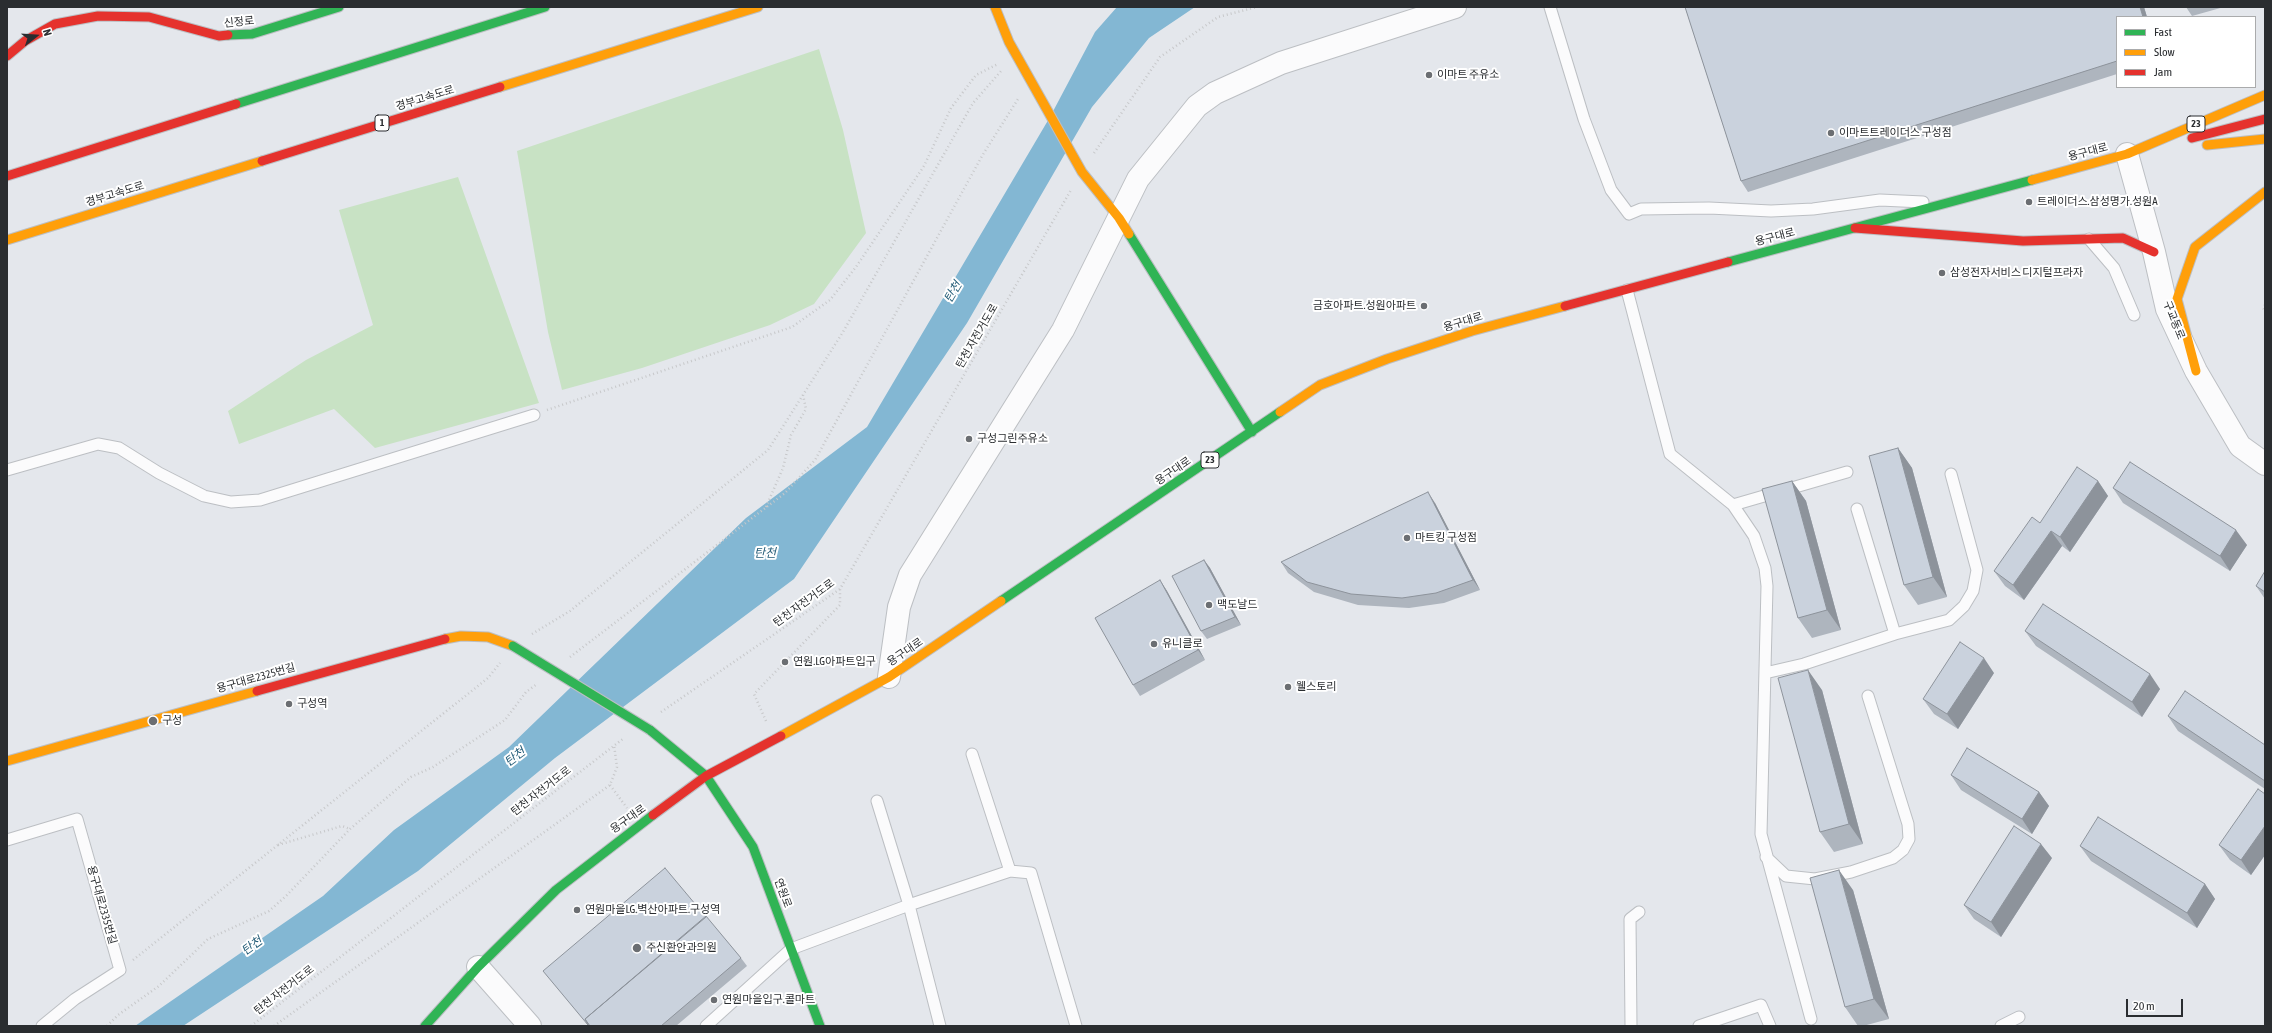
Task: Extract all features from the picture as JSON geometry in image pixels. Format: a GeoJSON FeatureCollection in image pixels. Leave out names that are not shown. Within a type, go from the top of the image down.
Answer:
{"type":"FeatureCollection","features":[{"type":"Feature","properties":{"kind":"main road","name":"신정로"},"geometry":{"type":"LineString","coordinates":[[7,56],[25,41],[55,24],[98,16],[149,17],[219,36],[252,34],[339,7]]}},
{"type":"Feature","properties":{"kind":"main road"},"geometry":{"type":"LineString","coordinates":[[7,176],[545,7]]}},
{"type":"Feature","properties":{"kind":"main road","name":"경부고속도로"},"geometry":{"type":"LineString","coordinates":[[7,240],[758,7]]}},
{"type":"Feature","properties":{"kind":"main road"},"geometry":{"type":"LineString","coordinates":[[995,7],[1016,56],[1082,172],[1119,218],[1252,432]]}},
{"type":"Feature","properties":{"kind":"main road","name":"용구대로"},"geometry":{"type":"LineString","coordinates":[[425,1026],[478,967],[556,890],[621,838],[706,776],[889,677],[1320,386],[1387,359],[1472,332],[2127,154],[2264,95]]}},
{"type":"Feature","properties":{"kind":"main road"},"geometry":{"type":"LineString","coordinates":[[2127,154],[2265,119]]}},
{"type":"Feature","properties":{"kind":"main road","name":"23"},"geometry":{"type":"LineString","coordinates":[[2187,148],[2265,138]]}},
{"type":"Feature","properties":{"kind":"main road","name":"용구대로"},"geometry":{"type":"LineString","coordinates":[[2127,154],[2157,151]]}},
{"type":"Feature","properties":{"kind":"main road"},"geometry":{"type":"LineString","coordinates":[[2196,371],[2177,299],[2195,247],[2265,192]]}},
{"type":"Feature","properties":{"kind":"main road"},"geometry":{"type":"LineString","coordinates":[[1852,228],[2023,240],[2123,238],[2154,252]]}},
{"type":"Feature","properties":{"kind":"main road","name":"용구대로2325번길"},"geometry":{"type":"LineString","coordinates":[[7,761],[436,640],[462,636],[488,637],[513,646],[650,730],[706,776]]}},
{"type":"Feature","properties":{"kind":"main road","name":"연원로"},"geometry":{"type":"LineString","coordinates":[[706,776],[753,847],[820,1026]]}},
{"type":"Feature","properties":{"kind":"street"},"geometry":{"type":"LineString","coordinates":[[889,677],[899,607],[910,575],[1063,330],[1138,179],[1149,164],[1198,106],[1215,93],[1281,63],[1455,7]]}},
{"type":"Feature","properties":{"kind":"street","name":"구교동로"},"geometry":{"type":"LineString","coordinates":[[2127,154],[2154,252],[2167,309],[2196,371],[2240,446],[2265,464]]}},
{"type":"Feature","properties":{"kind":"street"},"geometry":{"type":"LineString","coordinates":[[478,967],[530,1026]]}},
{"type":"Feature","properties":{"kind":"lane"},"geometry":{"type":"LineString","coordinates":[[1550,7],[1584,119],[1611,190],[1629,214],[1641,208],[1709,208],[1770,211],[1813,209],[1880,200],[1942,204]]}},
{"type":"Feature","properties":{"kind":"lane"},"geometry":{"type":"LineString","coordinates":[[2088,239],[2114,268],[2134,315]]}},
{"type":"Feature","properties":{"kind":"lane"},"geometry":{"type":"LineString","coordinates":[[1627,290],[1670,454],[1733,505],[1754,536],[1765,568],[1767,586],[1761,834],[1811,1019]]}},
{"type":"Feature","properties":{"kind":"lane"},"geometry":{"type":"LineString","coordinates":[[7,470],[98,444],[119,448],[159,473],[204,496],[231,502],[260,500],[534,415]]}},
{"type":"Feature","properties":{"kind":"lane"},"geometry":{"type":"LineString","coordinates":[[1733,505],[1847,472]]}},
{"type":"Feature","properties":{"kind":"lane"},"geometry":{"type":"LineString","coordinates":[[1765,673],[1804,664],[1895,634],[1949,620],[1964,606],[1973,591],[1977,570],[1951,474]]}},
{"type":"Feature","properties":{"kind":"lane"},"geometry":{"type":"LineString","coordinates":[[1857,509],[1895,634]]}},
{"type":"Feature","properties":{"kind":"lane"},"geometry":{"type":"LineString","coordinates":[[1766,856],[1786,876],[1815,879],[1851,872],[1893,858],[1903,850],[1909,839],[1908,824],[1868,696]]}},
{"type":"Feature","properties":{"kind":"lane"},"geometry":{"type":"LineString","coordinates":[[972,754],[1010,871]]}},
{"type":"Feature","properties":{"kind":"lane"},"geometry":{"type":"LineString","coordinates":[[877,801],[909,905],[940,1026]]}},
{"type":"Feature","properties":{"kind":"lane","name":"용구대로2335번길"},"geometry":{"type":"LineString","coordinates":[[7,840],[77,819],[120,970]]}},
{"type":"Feature","properties":{"kind":"lane"},"geometry":{"type":"LineString","coordinates":[[706,1026],[791,949],[909,905],[1010,871],[1031,873],[1076,1026]]}},
{"type":"Feature","properties":{"kind":"lane"},"geometry":{"type":"LineString","coordinates":[[1631,1026],[1630,919],[1639,912]]}},
{"type":"Feature","properties":{"kind":"lane"},"geometry":{"type":"LineString","coordinates":[[42,1026],[75,999],[120,970]]}},
{"type":"Feature","properties":{"kind":"lane"},"geometry":{"type":"LineString","coordinates":[[1699,1026],[1761,1005],[1770,1026]]}},
{"type":"Feature","properties":{"kind":"lane"},"geometry":{"type":"LineString","coordinates":[[2002,1026],[2019,1017]]}},
{"type":"Feature","properties":{"kind":"path","name":"탄천 자전거도로"},"geometry":{"type":"LineString","coordinates":[[659,713],[840,589],[1082,172],[1160,57],[1218,17],[1257,7]]}},
{"type":"Feature","properties":{"kind":"path"},"geometry":{"type":"LineString","coordinates":[[513,646],[570,611],[768,450],[843,332],[973,103],[1016,56]]}},
{"type":"Feature","properties":{"kind":"path"},"geometry":{"type":"LineString","coordinates":[[534,415],[792,327],[830,300],[856,267],[920,172],[951,108],[976,74],[1016,56]]}},
{"type":"Feature","properties":{"kind":"path"},"geometry":{"type":"LineString","coordinates":[[568,659],[785,493],[816,460],[982,156],[1030,80]]}},
{"type":"Feature","properties":{"kind":"path"},"geometry":{"type":"LineString","coordinates":[[2265,305],[2263,308],[2265,311]]}},
{"type":"Feature","properties":{"kind":"path"},"geometry":{"type":"LineString","coordinates":[[766,508],[783,468],[791,435],[806,409],[803,395]]}},
{"type":"Feature","properties":{"kind":"path"},"geometry":{"type":"LineString","coordinates":[[774,739],[754,694],[840,605],[840,589]]}},
{"type":"Feature","properties":{"kind":"path"},"geometry":{"type":"LineString","coordinates":[[120,970],[488,678]]}},
{"type":"Feature","properties":{"kind":"path"},"geometry":{"type":"LineString","coordinates":[[107,1026],[118,1015],[159,986],[208,939],[269,911],[286,896],[350,829],[411,777],[433,767],[505,720],[526,692],[538,683]]}},
{"type":"Feature","properties":{"kind":"path","name":"탄천 자전거도로"},"geometry":{"type":"LineString","coordinates":[[251,1026],[614,744],[627,736]]}},
{"type":"Feature","properties":{"kind":"path"},"geometry":{"type":"LineString","coordinates":[[274,1026],[610,785],[618,767],[614,744]]}},
{"type":"Feature","properties":{"kind":"path"},"geometry":{"type":"LineString","coordinates":[[610,785],[640,825]]}},
{"type":"Feature","properties":{"kind":"path"},"geometry":{"type":"LineString","coordinates":[[276,846],[342,826],[350,829]]}},
{"type":"Feature","properties":{"kind":"green space"},"geometry":{"type":"Polygon","coordinates":[[[819,49],[843,130],[866,233],[814,304],[770,325],[642,368],[562,390],[548,332],[517,151],[819,49]]]}},
{"type":"Feature","properties":{"kind":"green space"},"geometry":{"type":"Polygon","coordinates":[[[458,177],[539,403],[375,448],[334,409],[239,444],[228,411],[306,360],[373,325],[339,210],[458,177]]]}},
{"type":"Feature","properties":{"kind":"water","name":"탄천"},"geometry":{"type":"Polygon","coordinates":[[[1117,7],[1195,7],[1149,38],[1092,107],[967,323],[794,579],[555,758],[418,871],[183,1026],[135,1026],[323,896],[394,830],[509,747],[746,518],[867,427],[1050,117],[1095,32],[1117,7]]]}},
{"type":"Feature","properties":{"kind":"building","name":"이마트트레이더스 구성점"},"geometry":{"type":"Polygon","coordinates":[[[1685,7],[2140,7],[2143,16],[2116,16],[2116,61],[1741,181],[1685,7]]]}},
{"type":"Feature","properties":{"kind":"building"},"geometry":{"type":"Polygon","coordinates":[[[1898,448],[1933,577],[1904,585],[1869,456],[1898,448]]]}},
{"type":"Feature","properties":{"kind":"building"},"geometry":{"type":"Polygon","coordinates":[[[2130,462],[2236,530],[2220,556],[2113,488],[2130,462]]]}},
{"type":"Feature","properties":{"kind":"building"},"geometry":{"type":"Polygon","coordinates":[[[2077,467],[2098,481],[2060,537],[2051,531],[2013,585],[1994,571],[2032,517],[2040,523],[2077,467]]]}},
{"type":"Feature","properties":{"kind":"building"},"geometry":{"type":"Polygon","coordinates":[[[1792,481],[1827,610],[1798,618],[1762,489],[1792,481]]]}},
{"type":"Feature","properties":{"kind":"building","name":"마트킹 구성점"},"geometry":{"type":"Polygon","coordinates":[[[1428,492],[1473,580],[1436,593],[1402,598],[1351,594],[1307,582],[1281,562],[1428,492]]]}},
{"type":"Feature","properties":{"kind":"building","name":"맥도날드"},"geometry":{"type":"Polygon","coordinates":[[[1204,560],[1235,617],[1201,631],[1172,576],[1204,560]]]}},
{"type":"Feature","properties":{"kind":"building"},"geometry":{"type":"Polygon","coordinates":[[[2265,571],[2265,592],[2256,586],[2265,571]]]}},
{"type":"Feature","properties":{"kind":"building","name":"유니클로"},"geometry":{"type":"Polygon","coordinates":[[[1160,580],[1198,650],[1133,685],[1095,618],[1160,580]]]}},
{"type":"Feature","properties":{"kind":"building"},"geometry":{"type":"Polygon","coordinates":[[[2043,604],[2150,674],[2132,702],[2025,631],[2043,604]]]}},
{"type":"Feature","properties":{"kind":"building"},"geometry":{"type":"Polygon","coordinates":[[[1960,642],[1984,658],[1947,714],[1923,699],[1960,642]]]}},
{"type":"Feature","properties":{"kind":"building"},"geometry":{"type":"Polygon","coordinates":[[[1808,670],[1849,824],[1820,832],[1778,678],[1808,670]]]}},
{"type":"Feature","properties":{"kind":"building"},"geometry":{"type":"Polygon","coordinates":[[[2185,691],[2265,745],[2265,781],[2168,716],[2185,691]]]}},
{"type":"Feature","properties":{"kind":"building"},"geometry":{"type":"Polygon","coordinates":[[[1967,748],[2039,792],[2022,819],[1951,775],[1967,748]]]}},
{"type":"Feature","properties":{"kind":"building"},"geometry":{"type":"Polygon","coordinates":[[[2258,789],[2265,794],[2265,826],[2241,860],[2219,845],[2258,789]]]}},
{"type":"Feature","properties":{"kind":"building"},"geometry":{"type":"Polygon","coordinates":[[[2098,817],[2205,884],[2187,913],[2080,846],[2098,817]]]}},
{"type":"Feature","properties":{"kind":"building"},"geometry":{"type":"Polygon","coordinates":[[[2014,826],[2041,844],[1991,922],[1964,905],[2014,826]]]}},
{"type":"Feature","properties":{"kind":"building"},"geometry":{"type":"Polygon","coordinates":[[[665,868],[706,917],[585,1019],[588,1025],[543,971],[665,868]]]}},
{"type":"Feature","properties":{"kind":"building"},"geometry":{"type":"Polygon","coordinates":[[[1839,870],[1874,999],[1845,1007],[1810,878],[1839,870]]]}},
{"type":"Feature","properties":{"kind":"building"},"geometry":{"type":"Polygon","coordinates":[[[706,916],[741,958],[661,1026],[590,1026],[585,1019],[706,916]]]}},
{"type":"Feature","properties":{"kind":"traffic: fast"},"geometry":{"type":"LineString","coordinates":[[228,35],[252,34],[339,7]]}},
{"type":"Feature","properties":{"kind":"traffic: fast"},"geometry":{"type":"LineString","coordinates":[[236,104],[545,7]]}},
{"type":"Feature","properties":{"kind":"traffic: fast"},"geometry":{"type":"LineString","coordinates":[[1728,262],[2032,180]]}},
{"type":"Feature","properties":{"kind":"traffic: fast"},"geometry":{"type":"LineString","coordinates":[[1129,234],[1252,432]]}},
{"type":"Feature","properties":{"kind":"traffic: fast"},"geometry":{"type":"LineString","coordinates":[[1001,601],[1280,412]]}},
{"type":"Feature","properties":{"kind":"traffic: fast"},"geometry":{"type":"LineString","coordinates":[[513,646],[650,730]]}},
{"type":"Feature","properties":{"kind":"traffic: fast"},"geometry":{"type":"LineString","coordinates":[[650,730],[706,776],[753,847],[820,1026]]}},
{"type":"Feature","properties":{"kind":"traffic: fast"},"geometry":{"type":"LineString","coordinates":[[425,1026],[478,967],[556,890],[653,815]]}},
{"type":"Feature","properties":{"kind":"traffic: slow"},"geometry":{"type":"LineString","coordinates":[[500,87],[758,7]]}},
{"type":"Feature","properties":{"kind":"traffic: slow"},"geometry":{"type":"LineString","coordinates":[[995,7],[1009,42],[1082,172],[1119,218],[1129,234]]}},
{"type":"Feature","properties":{"kind":"traffic: slow"},"geometry":{"type":"LineString","coordinates":[[2032,180],[2127,154],[2265,95]]}},
{"type":"Feature","properties":{"kind":"traffic: slow"},"geometry":{"type":"LineString","coordinates":[[2207,145],[2265,139]]}},
{"type":"Feature","properties":{"kind":"traffic: slow"},"geometry":{"type":"LineString","coordinates":[[7,240],[262,161]]}},
{"type":"Feature","properties":{"kind":"traffic: slow"},"geometry":{"type":"LineString","coordinates":[[2196,371],[2177,299],[2195,247],[2265,192]]}},
{"type":"Feature","properties":{"kind":"traffic: slow"},"geometry":{"type":"LineString","coordinates":[[1280,412],[1320,385],[1387,359],[1472,331],[1565,306]]}},
{"type":"Feature","properties":{"kind":"traffic: slow"},"geometry":{"type":"LineString","coordinates":[[781,736],[889,677],[1001,601]]}},
{"type":"Feature","properties":{"kind":"traffic: slow"},"geometry":{"type":"LineString","coordinates":[[445,639],[461,636],[488,637],[513,646]]}},
{"type":"Feature","properties":{"kind":"traffic: slow"},"geometry":{"type":"LineString","coordinates":[[7,761],[257,691]]}},
{"type":"Feature","properties":{"kind":"traffic: jam"},"geometry":{"type":"LineString","coordinates":[[7,56],[25,41],[55,24],[98,16],[149,17],[219,36],[228,35]]}},
{"type":"Feature","properties":{"kind":"traffic: jam"},"geometry":{"type":"LineString","coordinates":[[262,161],[500,87]]}},
{"type":"Feature","properties":{"kind":"traffic: jam"},"geometry":{"type":"LineString","coordinates":[[7,176],[236,104]]}},
{"type":"Feature","properties":{"kind":"traffic: jam"},"geometry":{"type":"LineString","coordinates":[[2192,138],[2265,119]]}},
{"type":"Feature","properties":{"kind":"traffic: jam"},"geometry":{"type":"LineString","coordinates":[[1855,228],[2023,241],[2123,238],[2154,252]]}},
{"type":"Feature","properties":{"kind":"traffic: jam"},"geometry":{"type":"LineString","coordinates":[[1565,306],[1728,262]]}},
{"type":"Feature","properties":{"kind":"traffic: jam"},"geometry":{"type":"LineString","coordinates":[[257,691],[445,639]]}},
{"type":"Feature","properties":{"kind":"traffic: jam"},"geometry":{"type":"LineString","coordinates":[[653,815],[706,776],[781,736]]}},
{"type":"Feature","properties":{"kind":"place","name":"이마트 주유소"},"geometry":{"type":"Point","coordinates":[1429,75]}},
{"type":"Feature","properties":{"kind":"place","name":"이마트트레이더스 구성점"},"geometry":{"type":"Point","coordinates":[1831,133]}},
{"type":"Feature","properties":{"kind":"place","name":"트레이더스.삼성명가.성원A"},"geometry":{"type":"Point","coordinates":[2029,202]}},
{"type":"Feature","properties":{"kind":"place","name":"삼성전자서비스 디지털프라자"},"geometry":{"type":"Point","coordinates":[1942,273]}},
{"type":"Feature","properties":{"kind":"place","name":"금호아파트.성원아파트"},"geometry":{"type":"Point","coordinates":[1424,306]}},
{"type":"Feature","properties":{"kind":"place","name":"구성그린주유소"},"geometry":{"type":"Point","coordinates":[969,439]}},
{"type":"Feature","properties":{"kind":"place","name":"마트킹 구성점"},"geometry":{"type":"Point","coordinates":[1407,538]}},
{"type":"Feature","properties":{"kind":"place","name":"맥도날드"},"geometry":{"type":"Point","coordinates":[1209,605]}},
{"type":"Feature","properties":{"kind":"place","name":"유니클로"},"geometry":{"type":"Point","coordinates":[1154,644]}},
{"type":"Feature","properties":{"kind":"place","name":"연원.LG아파트입구"},"geometry":{"type":"Point","coordinates":[785,662]}},
{"type":"Feature","properties":{"kind":"place","name":"웰스토리"},"geometry":{"type":"Point","coordinates":[1288,687]}},
{"type":"Feature","properties":{"kind":"place","name":"구성역"},"geometry":{"type":"Point","coordinates":[289,704]}},
{"type":"Feature","properties":{"kind":"place","name":"구성"},"geometry":{"type":"Point","coordinates":[153,721]}},
{"type":"Feature","properties":{"kind":"place","name":"연원마을LG.벽산아파트.구성역"},"geometry":{"type":"Point","coordinates":[577,910]}},
{"type":"Feature","properties":{"kind":"place","name":"주신환안과의원"},"geometry":{"type":"Point","coordinates":[637,948]}},
{"type":"Feature","properties":{"kind":"place","name":"연원마을입구.콜마트"},"geometry":{"type":"Point","coordinates":[714,1000]}}]}
